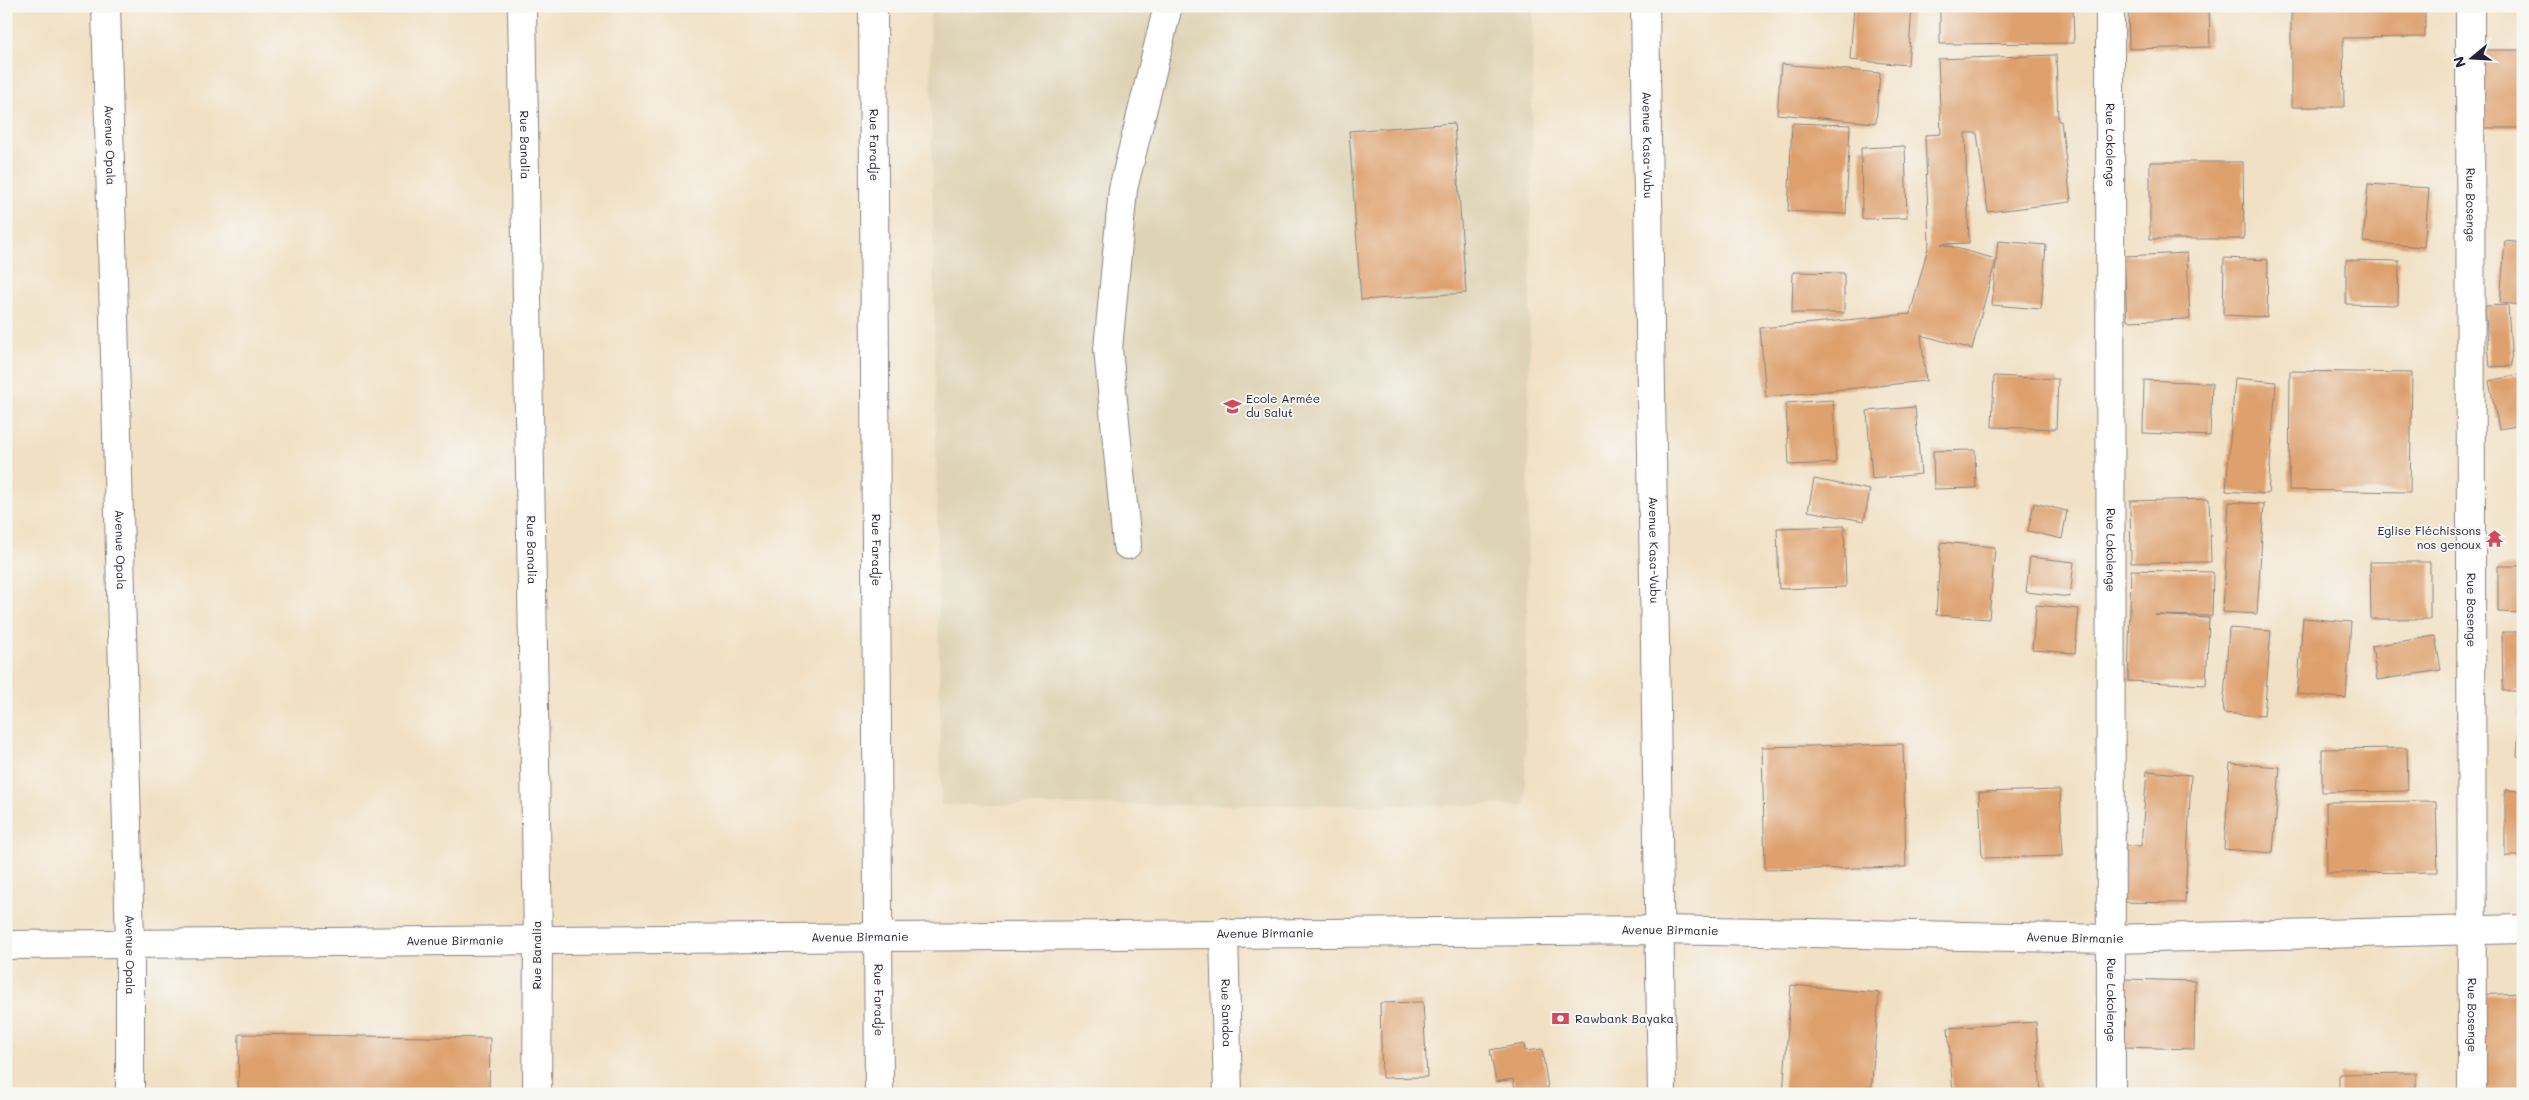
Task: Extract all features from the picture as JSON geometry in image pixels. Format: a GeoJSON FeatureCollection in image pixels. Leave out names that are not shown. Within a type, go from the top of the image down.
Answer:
{"type":"FeatureCollection","features":[{"type":"Feature","properties":{"kind":"street","name":"Avenue Opala"},"geometry":{"type":"LineString","coordinates":[[106,6],[130,944],[130,1094]]}},
{"type":"Feature","properties":{"kind":"street","name":"Rue Banalia"},"geometry":{"type":"LineString","coordinates":[[522,6],[538,939],[537,1094]]}},
{"type":"Feature","properties":{"kind":"street","name":"Rue Faradje"},"geometry":{"type":"LineString","coordinates":[[873,6],[879,1094]]}},
{"type":"Feature","properties":{"kind":"street"},"geometry":{"type":"LineString","coordinates":[[1127,545],[1108,349],[1123,189],[1168,6]]}},
{"type":"Feature","properties":{"kind":"street","name":"Avenue Kasa-Vubu"},"geometry":{"type":"LineString","coordinates":[[1645,6],[1662,1094]]}},
{"type":"Feature","properties":{"kind":"street","name":"Rue Lokolenge"},"geometry":{"type":"LineString","coordinates":[[2110,6],[2111,1094]]}},
{"type":"Feature","properties":{"kind":"street","name":"Rue Bosenge"},"geometry":{"type":"LineString","coordinates":[[2470,6],[2472,1094]]}},
{"type":"Feature","properties":{"kind":"street","name":"Avenue Birmanie"},"geometry":{"type":"LineString","coordinates":[[6,945],[1224,932],[1660,930],[2111,939],[2523,929]]}},
{"type":"Feature","properties":{"kind":"street","name":"Rue Sandoa"},"geometry":{"type":"LineString","coordinates":[[1224,932],[1228,1094]]}},
{"type":"Feature","properties":{"kind":"shaded area","name":"Ecole Armée du Salut"},"geometry":{"type":"Polygon","coordinates":[[[930,6],[1533,6],[1525,805],[941,805],[930,6]]]}},
{"type":"Feature","properties":{"kind":"building"},"geometry":{"type":"Polygon","coordinates":[[[1854,6],[1912,6],[1908,65],[1850,60],[1854,6]]]}},
{"type":"Feature","properties":{"kind":"building"},"geometry":{"type":"Polygon","coordinates":[[[1940,6],[2073,6],[2074,43],[1940,44],[1940,6]]]}},
{"type":"Feature","properties":{"kind":"building"},"geometry":{"type":"Polygon","coordinates":[[[2128,6],[2209,6],[2210,47],[2129,49],[2128,6]]]}},
{"type":"Feature","properties":{"kind":"building"},"geometry":{"type":"Polygon","coordinates":[[[2291,6],[2425,6],[2425,37],[2343,38],[2344,107],[2291,107],[2291,6]]]}},
{"type":"Feature","properties":{"kind":"building"},"geometry":{"type":"Polygon","coordinates":[[[2466,50],[2523,50],[2523,128],[2466,128],[2466,50]]]}},
{"type":"Feature","properties":{"kind":"building"},"geometry":{"type":"Polygon","coordinates":[[[2056,55],[2058,121],[2061,121],[2071,202],[1988,212],[1977,133],[1965,133],[1969,243],[1941,244],[1996,259],[1972,349],[1921,335],[1926,381],[1766,397],[1760,328],[1910,314],[1929,244],[1925,135],[1941,134],[1938,59],[2056,55]]]}},
{"type":"Feature","properties":{"kind":"building"},"geometry":{"type":"Polygon","coordinates":[[[1781,64],[1880,73],[1876,123],[1777,114],[1781,64]]]}},
{"type":"Feature","properties":{"kind":"building"},"geometry":{"type":"Polygon","coordinates":[[[1454,123],[1466,293],[1361,300],[1349,131],[1454,123]]]}},
{"type":"Feature","properties":{"kind":"building"},"geometry":{"type":"Polygon","coordinates":[[[1792,123],[1850,125],[1846,214],[1788,211],[1792,123]]]}},
{"type":"Feature","properties":{"kind":"building"},"geometry":{"type":"Polygon","coordinates":[[[1905,146],[1907,218],[1862,219],[1861,148],[1905,146]]]}},
{"type":"Feature","properties":{"kind":"building"},"geometry":{"type":"Polygon","coordinates":[[[2150,162],[2243,162],[2244,239],[2150,239],[2150,162]]]}},
{"type":"Feature","properties":{"kind":"building"},"geometry":{"type":"Polygon","coordinates":[[[2368,184],[2429,188],[2424,247],[2363,242],[2368,184]]]}},
{"type":"Feature","properties":{"kind":"building"},"geometry":{"type":"Polygon","coordinates":[[[1998,241],[2046,245],[2041,309],[1992,305],[1998,241]]]}},
{"type":"Feature","properties":{"kind":"building"},"geometry":{"type":"Polygon","coordinates":[[[2505,241],[2523,243],[2523,305],[2500,303],[2505,241]]]}},
{"type":"Feature","properties":{"kind":"building"},"geometry":{"type":"Polygon","coordinates":[[[2187,253],[2190,319],[2127,321],[2124,256],[2187,253]]]}},
{"type":"Feature","properties":{"kind":"building"},"geometry":{"type":"Polygon","coordinates":[[[2224,258],[2268,260],[2267,317],[2223,315],[2224,258]]]}},
{"type":"Feature","properties":{"kind":"building"},"geometry":{"type":"Polygon","coordinates":[[[2346,260],[2399,261],[2398,305],[2346,304],[2346,260]]]}},
{"type":"Feature","properties":{"kind":"building"},"geometry":{"type":"Polygon","coordinates":[[[1793,272],[1844,273],[1844,313],[1792,313],[1793,272]]]}},
{"type":"Feature","properties":{"kind":"building"},"geometry":{"type":"Polygon","coordinates":[[[2508,305],[2512,366],[2490,367],[2485,306],[2508,305]]]}},
{"type":"Feature","properties":{"kind":"building"},"geometry":{"type":"Polygon","coordinates":[[[2290,371],[2412,373],[2410,492],[2289,490],[2290,371]]]}},
{"type":"Feature","properties":{"kind":"building"},"geometry":{"type":"Polygon","coordinates":[[[2523,374],[2523,425],[2499,429],[2489,381],[2523,374]]]}},
{"type":"Feature","properties":{"kind":"building"},"geometry":{"type":"Polygon","coordinates":[[[1994,376],[2058,379],[2056,429],[1992,427],[1994,376]]]}},
{"type":"Feature","properties":{"kind":"building"},"geometry":{"type":"Polygon","coordinates":[[[2235,378],[2276,382],[2268,494],[2226,491],[2235,378]]]}},
{"type":"Feature","properties":{"kind":"building"},"geometry":{"type":"Polygon","coordinates":[[[2144,380],[2212,383],[2210,436],[2143,433],[2144,380]]]}},
{"type":"Feature","properties":{"kind":"building"},"geometry":{"type":"Polygon","coordinates":[[[1833,400],[1836,463],[1789,465],[1786,403],[1833,400]]]}},
{"type":"Feature","properties":{"kind":"building"},"geometry":{"type":"Polygon","coordinates":[[[1915,407],[1921,474],[1872,479],[1867,411],[1915,407]]]}},
{"type":"Feature","properties":{"kind":"building"},"geometry":{"type":"Polygon","coordinates":[[[1975,450],[1976,488],[1934,489],[1933,451],[1975,450]]]}},
{"type":"Feature","properties":{"kind":"building"},"geometry":{"type":"Polygon","coordinates":[[[1814,479],[1870,490],[1864,521],[1808,511],[1814,479]]]}},
{"type":"Feature","properties":{"kind":"building"},"geometry":{"type":"Polygon","coordinates":[[[2209,499],[2211,562],[2131,563],[2130,501],[2209,499]]]}},
{"type":"Feature","properties":{"kind":"building"},"geometry":{"type":"Polygon","coordinates":[[[2229,502],[2264,504],[2257,614],[2223,612],[2229,502]]]}},
{"type":"Feature","properties":{"kind":"building"},"geometry":{"type":"Polygon","coordinates":[[[2034,503],[2067,511],[2062,539],[2028,531],[2034,503]]]}},
{"type":"Feature","properties":{"kind":"building"},"geometry":{"type":"Polygon","coordinates":[[[1844,526],[1846,587],[1779,589],[1777,528],[1844,526]]]}},
{"type":"Feature","properties":{"kind":"building"},"geometry":{"type":"Polygon","coordinates":[[[1941,542],[1995,547],[1989,619],[1936,615],[1941,542]]]}},
{"type":"Feature","properties":{"kind":"building"},"geometry":{"type":"Polygon","coordinates":[[[2030,557],[2074,562],[2070,597],[2026,592],[2030,557]]]}},
{"type":"Feature","properties":{"kind":"building"},"geometry":{"type":"Polygon","coordinates":[[[2370,562],[2430,562],[2430,619],[2371,619],[2370,562]]]}},
{"type":"Feature","properties":{"kind":"building"},"geometry":{"type":"Polygon","coordinates":[[[2498,566],[2523,566],[2523,613],[2498,612],[2498,566]]]}},
{"type":"Feature","properties":{"kind":"building"},"geometry":{"type":"Polygon","coordinates":[[[2131,570],[2213,572],[2212,616],[2154,615],[2209,618],[2206,685],[2128,681],[2131,570]]]}},
{"type":"Feature","properties":{"kind":"building"},"geometry":{"type":"Polygon","coordinates":[[[2036,605],[2079,609],[2075,653],[2032,650],[2036,605]]]}},
{"type":"Feature","properties":{"kind":"building"},"geometry":{"type":"Polygon","coordinates":[[[2303,618],[2351,622],[2346,698],[2297,694],[2303,618]]]}},
{"type":"Feature","properties":{"kind":"building"},"geometry":{"type":"Polygon","coordinates":[[[2229,628],[2271,631],[2264,716],[2223,713],[2229,628]]]}},
{"type":"Feature","properties":{"kind":"building"},"geometry":{"type":"Polygon","coordinates":[[[2502,632],[2523,632],[2523,691],[2503,691],[2502,632]]]}},
{"type":"Feature","properties":{"kind":"building"},"geometry":{"type":"Polygon","coordinates":[[[2435,636],[2441,670],[2377,680],[2372,646],[2435,636]]]}},
{"type":"Feature","properties":{"kind":"building"},"geometry":{"type":"Polygon","coordinates":[[[2520,705],[2523,705],[2523,757],[2517,756],[2520,705]]]}},
{"type":"Feature","properties":{"kind":"building"},"geometry":{"type":"Polygon","coordinates":[[[1903,744],[1906,867],[1765,870],[1762,747],[1903,744]]]}},
{"type":"Feature","properties":{"kind":"building"},"geometry":{"type":"Polygon","coordinates":[[[2407,748],[2408,791],[2322,792],[2322,749],[2407,748]]]}},
{"type":"Feature","properties":{"kind":"building"},"geometry":{"type":"Polygon","coordinates":[[[2230,763],[2280,767],[2273,853],[2224,849],[2230,763]]]}},
{"type":"Feature","properties":{"kind":"building"},"geometry":{"type":"Polygon","coordinates":[[[2147,771],[2191,775],[2185,903],[2115,902],[2116,845],[2141,846],[2147,771]]]}},
{"type":"Feature","properties":{"kind":"building"},"geometry":{"type":"Polygon","coordinates":[[[2060,790],[2063,856],[1982,858],[1979,792],[2060,790]]]}},
{"type":"Feature","properties":{"kind":"building"},"geometry":{"type":"Polygon","coordinates":[[[2505,790],[2523,791],[2523,856],[2505,856],[2505,790]]]}},
{"type":"Feature","properties":{"kind":"building"},"geometry":{"type":"Polygon","coordinates":[[[2436,801],[2438,872],[2327,873],[2326,802],[2436,801]]]}},
{"type":"Feature","properties":{"kind":"building"},"geometry":{"type":"Polygon","coordinates":[[[2123,979],[2195,981],[2194,1049],[2122,1047],[2123,979]]]}},
{"type":"Feature","properties":{"kind":"building"},"geometry":{"type":"Polygon","coordinates":[[[1791,985],[1879,993],[1871,1094],[1783,1094],[1791,985]]]}},
{"type":"Feature","properties":{"kind":"building"},"geometry":{"type":"Polygon","coordinates":[[[2523,993],[2523,1094],[2483,1094],[2478,995],[2523,993]]]}},
{"type":"Feature","properties":{"kind":"building"},"geometry":{"type":"Polygon","coordinates":[[[1423,1002],[1427,1077],[1382,1078],[1380,1003],[1423,1002]]]}},
{"type":"Feature","properties":{"kind":"building"},"geometry":{"type":"Polygon","coordinates":[[[2036,1022],[2041,1094],[1953,1094],[1948,1028],[2036,1022]]]}},
{"type":"Feature","properties":{"kind":"building"},"geometry":{"type":"Polygon","coordinates":[[[239,1034],[490,1038],[489,1094],[238,1094],[239,1034]]]}},
{"type":"Feature","properties":{"kind":"building"},"geometry":{"type":"Polygon","coordinates":[[[1524,1044],[1525,1051],[1542,1049],[1549,1094],[1516,1094],[1513,1079],[1496,1082],[1490,1050],[1524,1044]]]}},
{"type":"Feature","properties":{"kind":"building"},"geometry":{"type":"Polygon","coordinates":[[[2416,1073],[2416,1094],[2339,1094],[2339,1074],[2416,1073]]]}},
{"type":"Feature","properties":{"kind":"place","name":"Ecole Armée du Salut"},"geometry":{"type":"Point","coordinates":[1232,406]}},
{"type":"Feature","properties":{"kind":"place","name":"Eglise Fléchissons nos genoux"},"geometry":{"type":"Point","coordinates":[2495,538]}},
{"type":"Feature","properties":{"kind":"place","name":"Rawbank Bayaka"},"geometry":{"type":"Point","coordinates":[1561,1019]}}]}
